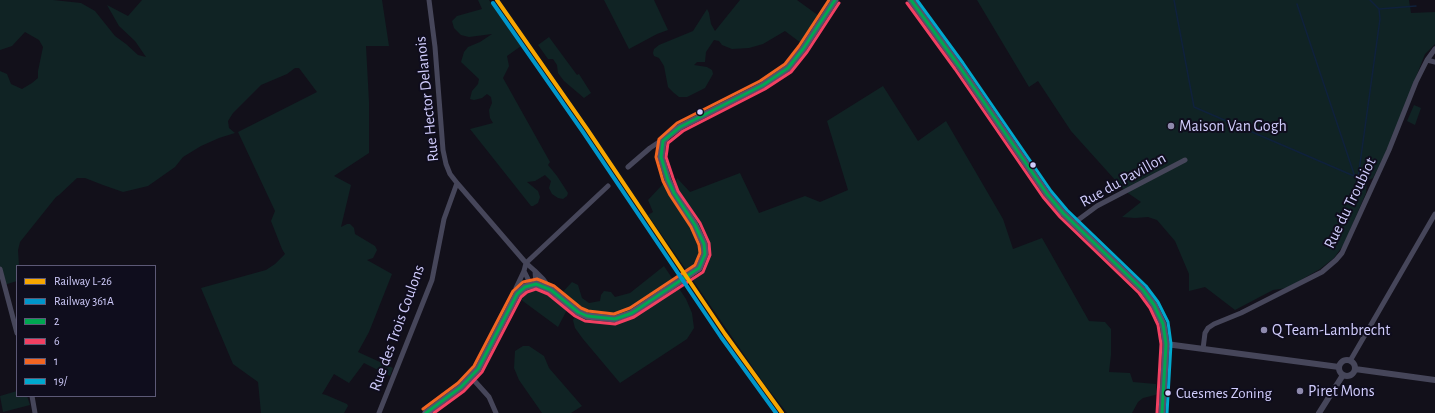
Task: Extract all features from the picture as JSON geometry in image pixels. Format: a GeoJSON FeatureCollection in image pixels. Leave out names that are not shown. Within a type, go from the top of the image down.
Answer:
{"type":"FeatureCollection","features":[{"type":"Feature","properties":{"kind":"main road"},"geometry":{"type":"LineString","coordinates":[[426,413],[461,387],[471,377],[484,360],[517,294],[525,287],[534,284],[551,290],[578,312],[586,316],[615,319],[632,313],[699,268],[705,254],[704,244],[694,223],[674,194],[663,166],[661,157],[662,145],[668,136],[680,127],[763,85],[788,68],[803,49],[835,0]]}},
{"type":"Feature","properties":{"kind":"main road"},"geometry":{"type":"LineString","coordinates":[[911,0],[959,66],[1047,194],[1151,300],[1160,317],[1166,344],[1162,413]]}},
{"type":"Feature","properties":{"kind":"street","name":"Rue Hector Delanois"},"geometry":{"type":"LineString","coordinates":[[429,0],[435,47],[443,150],[450,174],[551,290]]}},
{"type":"Feature","properties":{"kind":"street","name":"Rue du Troubiot"},"geometry":{"type":"LineString","coordinates":[[1203,348],[1205,333],[1208,328],[1283,293],[1322,272],[1342,253],[1389,150],[1416,82],[1427,60],[1435,49]]}},
{"type":"Feature","properties":{"kind":"street"},"geometry":{"type":"LineString","coordinates":[[1427,60],[1435,62]]}},
{"type":"Feature","properties":{"kind":"street"},"geometry":{"type":"LineString","coordinates":[[628,167],[650,148],[668,136]]}},
{"type":"Feature","properties":{"kind":"street","name":"Rue du Pavillon"},"geometry":{"type":"LineString","coordinates":[[1074,223],[1098,206],[1185,160]]}},
{"type":"Feature","properties":{"kind":"street","name":"Rue des Trois Coulons"},"geometry":{"type":"LineString","coordinates":[[380,413],[432,280],[444,219],[457,183]]}},
{"type":"Feature","properties":{"kind":"street"},"geometry":{"type":"LineString","coordinates":[[517,294],[516,288],[526,263],[608,186]]}},
{"type":"Feature","properties":{"kind":"street"},"geometry":{"type":"LineString","coordinates":[[1350,361],[1435,214]]}},
{"type":"Feature","properties":{"kind":"street"},"geometry":{"type":"LineString","coordinates":[[0,269],[16,329]]}},
{"type":"Feature","properties":{"kind":"street"},"geometry":{"type":"LineString","coordinates":[[524,271],[534,284]]}},
{"type":"Feature","properties":{"kind":"street"},"geometry":{"type":"LineString","coordinates":[[534,284],[535,271]]}},
{"type":"Feature","properties":{"kind":"street"},"geometry":{"type":"LineString","coordinates":[[1166,344],[1339,367]]}},
{"type":"Feature","properties":{"kind":"street"},"geometry":{"type":"LineString","coordinates":[[1343,375],[1340,372],[1339,367],[1343,361],[1350,361],[1354,364],[1355,369]]}},
{"type":"Feature","properties":{"kind":"street"},"geometry":{"type":"LineString","coordinates":[[1343,375],[1350,375],[1355,369]]}},
{"type":"Feature","properties":{"kind":"street"},"geometry":{"type":"LineString","coordinates":[[1355,369],[1435,380]]}},
{"type":"Feature","properties":{"kind":"street"},"geometry":{"type":"LineString","coordinates":[[1319,413],[1343,375]]}},
{"type":"Feature","properties":{"kind":"street"},"geometry":{"type":"LineString","coordinates":[[471,377],[489,397],[496,413]]}},
{"type":"Feature","properties":{"kind":"street"},"geometry":{"type":"LineString","coordinates":[[32,397],[35,413]]}},
{"type":"Feature","properties":{"kind":"green space"},"geometry":{"type":"Polygon","coordinates":[[[0,0],[53,0],[81,3],[95,11],[115,36],[138,55],[146,57],[135,41],[119,26],[107,5],[128,16],[142,0],[382,0],[389,46],[366,46],[369,102],[369,153],[334,176],[351,185],[341,227],[350,224],[354,228],[355,234],[375,246],[377,250],[373,258],[367,260],[392,274],[369,332],[358,352],[393,368],[390,376],[364,363],[349,383],[334,374],[322,394],[347,404],[348,406],[344,413],[261,413],[258,382],[233,364],[201,288],[266,270],[275,264],[285,254],[271,221],[275,211],[238,132],[317,92],[299,68],[295,68],[287,74],[261,85],[233,113],[228,121],[229,128],[235,133],[201,146],[183,157],[175,167],[148,186],[123,192],[85,178],[77,178],[56,197],[20,242],[18,250],[19,265],[16,265],[16,281],[4,285],[0,269],[0,71],[7,74],[11,84],[22,89],[38,78],[43,47],[39,40],[25,32],[12,46],[0,50],[0,0]]]}},
{"type":"Feature","properties":{"kind":"green space"},"geometry":{"type":"Polygon","coordinates":[[[478,0],[489,0],[521,46],[507,56],[509,66],[503,78],[550,162],[548,165],[568,193],[563,199],[552,194],[549,188],[551,181],[545,175],[535,181],[527,182],[538,191],[540,197],[538,203],[531,206],[470,129],[493,123],[490,118],[489,110],[492,103],[491,97],[487,94],[482,98],[474,100],[470,99],[472,91],[478,84],[479,79],[461,62],[464,52],[468,47],[480,42],[492,34],[469,37],[461,35],[454,28],[452,21],[457,16],[482,9],[478,0]]]}},
{"type":"Feature","properties":{"kind":"green space"},"geometry":{"type":"Polygon","coordinates":[[[604,0],[654,0],[668,30],[657,34],[629,49],[604,0]]]}},
{"type":"Feature","properties":{"kind":"green space"},"geometry":{"type":"Polygon","coordinates":[[[740,0],[797,0],[819,16],[801,43],[785,31],[763,44],[749,48],[732,49],[722,45],[719,41],[714,40],[706,52],[705,62],[697,62],[694,65],[707,67],[712,70],[713,74],[705,88],[687,97],[679,97],[668,87],[664,66],[659,58],[654,56],[654,49],[659,45],[693,31],[707,9],[711,24],[715,31],[740,0]]]}},
{"type":"Feature","properties":{"kind":"green space"},"geometry":{"type":"Polygon","coordinates":[[[977,0],[1409,0],[1411,13],[1435,12],[1435,44],[1425,54],[1387,151],[1373,178],[1367,181],[1366,193],[1344,244],[1334,258],[1320,269],[1287,288],[1273,290],[1235,310],[1205,287],[1189,291],[1189,274],[1175,241],[1157,220],[1148,217],[1122,217],[1141,202],[1125,191],[1071,131],[1038,81],[1029,87],[977,0]]]}},
{"type":"Feature","properties":{"kind":"green space"},"geometry":{"type":"Polygon","coordinates":[[[549,37],[577,75],[579,74],[591,93],[584,98],[564,81],[558,73],[557,65],[553,59],[548,59],[538,45],[549,37]]]}},
{"type":"Feature","properties":{"kind":"green space"},"geometry":{"type":"Polygon","coordinates":[[[883,86],[918,141],[946,121],[1003,219],[1013,249],[1042,238],[1089,321],[1105,322],[1111,329],[1111,355],[1109,372],[1130,373],[1133,382],[1156,384],[1157,394],[1143,398],[1138,402],[1132,413],[787,413],[765,385],[692,279],[704,267],[708,260],[709,254],[705,245],[700,260],[695,269],[689,274],[648,215],[653,212],[648,200],[663,184],[674,193],[677,178],[690,192],[740,173],[759,213],[805,196],[820,202],[848,190],[827,121],[883,86]]]}},
{"type":"Feature","properties":{"kind":"green space"},"geometry":{"type":"Polygon","coordinates":[[[1414,105],[1421,108],[1415,125],[1407,121],[1414,105]]]}},
{"type":"Feature","properties":{"kind":"green space"},"geometry":{"type":"Polygon","coordinates":[[[664,266],[686,299],[692,313],[694,328],[687,339],[620,383],[575,328],[573,320],[578,313],[569,306],[558,327],[516,296],[531,285],[559,296],[572,282],[578,285],[582,298],[589,303],[600,301],[601,295],[604,291],[611,292],[615,297],[630,293],[664,266]]]}},
{"type":"Feature","properties":{"kind":"green space"},"geometry":{"type":"Polygon","coordinates":[[[523,346],[529,346],[544,356],[549,368],[582,406],[571,413],[542,413],[519,380],[514,368],[515,351],[523,346]]]}},
{"type":"Feature","properties":{"kind":"green space"},"geometry":{"type":"Polygon","coordinates":[[[16,391],[16,397],[27,397],[30,405],[3,412],[0,396],[16,391]]]}},
{"type":"Feature","properties":{"kind":"waterway"},"geometry":{"type":"LineString","coordinates":[[1174,0],[1194,107],[1361,179]]}},
{"type":"Feature","properties":{"kind":"waterway"},"geometry":{"type":"LineString","coordinates":[[1358,178],[1380,19],[1379,9],[1370,0]]}},
{"type":"Feature","properties":{"kind":"waterway"},"geometry":{"type":"LineString","coordinates":[[1297,4],[1355,177]]}},
{"type":"Feature","properties":{"kind":"waterway"},"geometry":{"type":"LineString","coordinates":[[1379,9],[1416,6]]}},
{"type":"Feature","properties":{"kind":"rail line","name":"L-26"},"geometry":{"type":"LineString","coordinates":[[497,0],[587,129],[725,334],[782,413]]}},
{"type":"Feature","properties":{"kind":"rail line","name":"361A"},"geometry":{"type":"LineString","coordinates":[[493,3],[583,132],[721,337],[776,413]]}},
{"type":"Feature","properties":{"kind":"transit line","name":"1"},"geometry":{"type":"LineString","coordinates":[[423,409],[458,383],[474,366],[513,291],[523,282],[537,279],[554,286],[581,308],[588,311],[614,314],[630,308],[695,265],[700,253],[699,245],[691,227],[670,195],[663,181],[656,157],[659,139],[677,123],[760,81],[785,64],[799,46],[829,0]]}},
{"type":"Feature","properties":{"kind":"transit line","name":"2"},"geometry":{"type":"LineString","coordinates":[[426,413],[461,387],[478,369],[517,294],[525,287],[536,284],[551,290],[578,312],[587,316],[615,319],[632,313],[699,268],[705,254],[704,244],[695,225],[674,193],[668,180],[661,157],[663,141],[680,127],[763,85],[788,68],[803,49],[835,0]]}},
{"type":"Feature","properties":{"kind":"transit line","name":"2"},"geometry":{"type":"LineString","coordinates":[[911,0],[959,66],[1047,194],[1063,213],[1143,290],[1154,305],[1163,324],[1166,344],[1162,413]]}},
{"type":"Feature","properties":{"kind":"transit line","name":"19/"},"geometry":{"type":"LineString","coordinates":[[917,0],[963,63],[1051,191],[1067,210],[1146,286],[1158,302],[1168,322],[1171,344],[1167,413]]}},
{"type":"Feature","properties":{"kind":"transit line","name":"6"},"geometry":{"type":"LineString","coordinates":[[434,413],[464,391],[482,372],[521,297],[527,292],[536,289],[548,294],[575,316],[585,321],[615,324],[634,317],[703,272],[710,255],[709,243],[700,223],[678,191],[666,157],[668,143],[683,131],[765,89],[791,72],[807,52],[839,3]]}},
{"type":"Feature","properties":{"kind":"transit line","name":"6"},"geometry":{"type":"LineString","coordinates":[[907,3],[955,69],[1043,197],[1060,217],[1139,293],[1150,308],[1158,325],[1161,344],[1157,413]]}},
{"type":"Feature","properties":{"kind":"place","name":"Maison Van Gogh"},"geometry":{"type":"Point","coordinates":[1171,126]}},
{"type":"Feature","properties":{"kind":"place","name":"Q Team-Lambrecht"},"geometry":{"type":"Point","coordinates":[1264,330]}},
{"type":"Feature","properties":{"kind":"place","name":"Piret Mons"},"geometry":{"type":"Point","coordinates":[1300,391]}},
{"type":"Feature","properties":{"kind":"place","name":"Cuesmes Zoning"},"geometry":{"type":"Point","coordinates":[1168,393]}}]}
